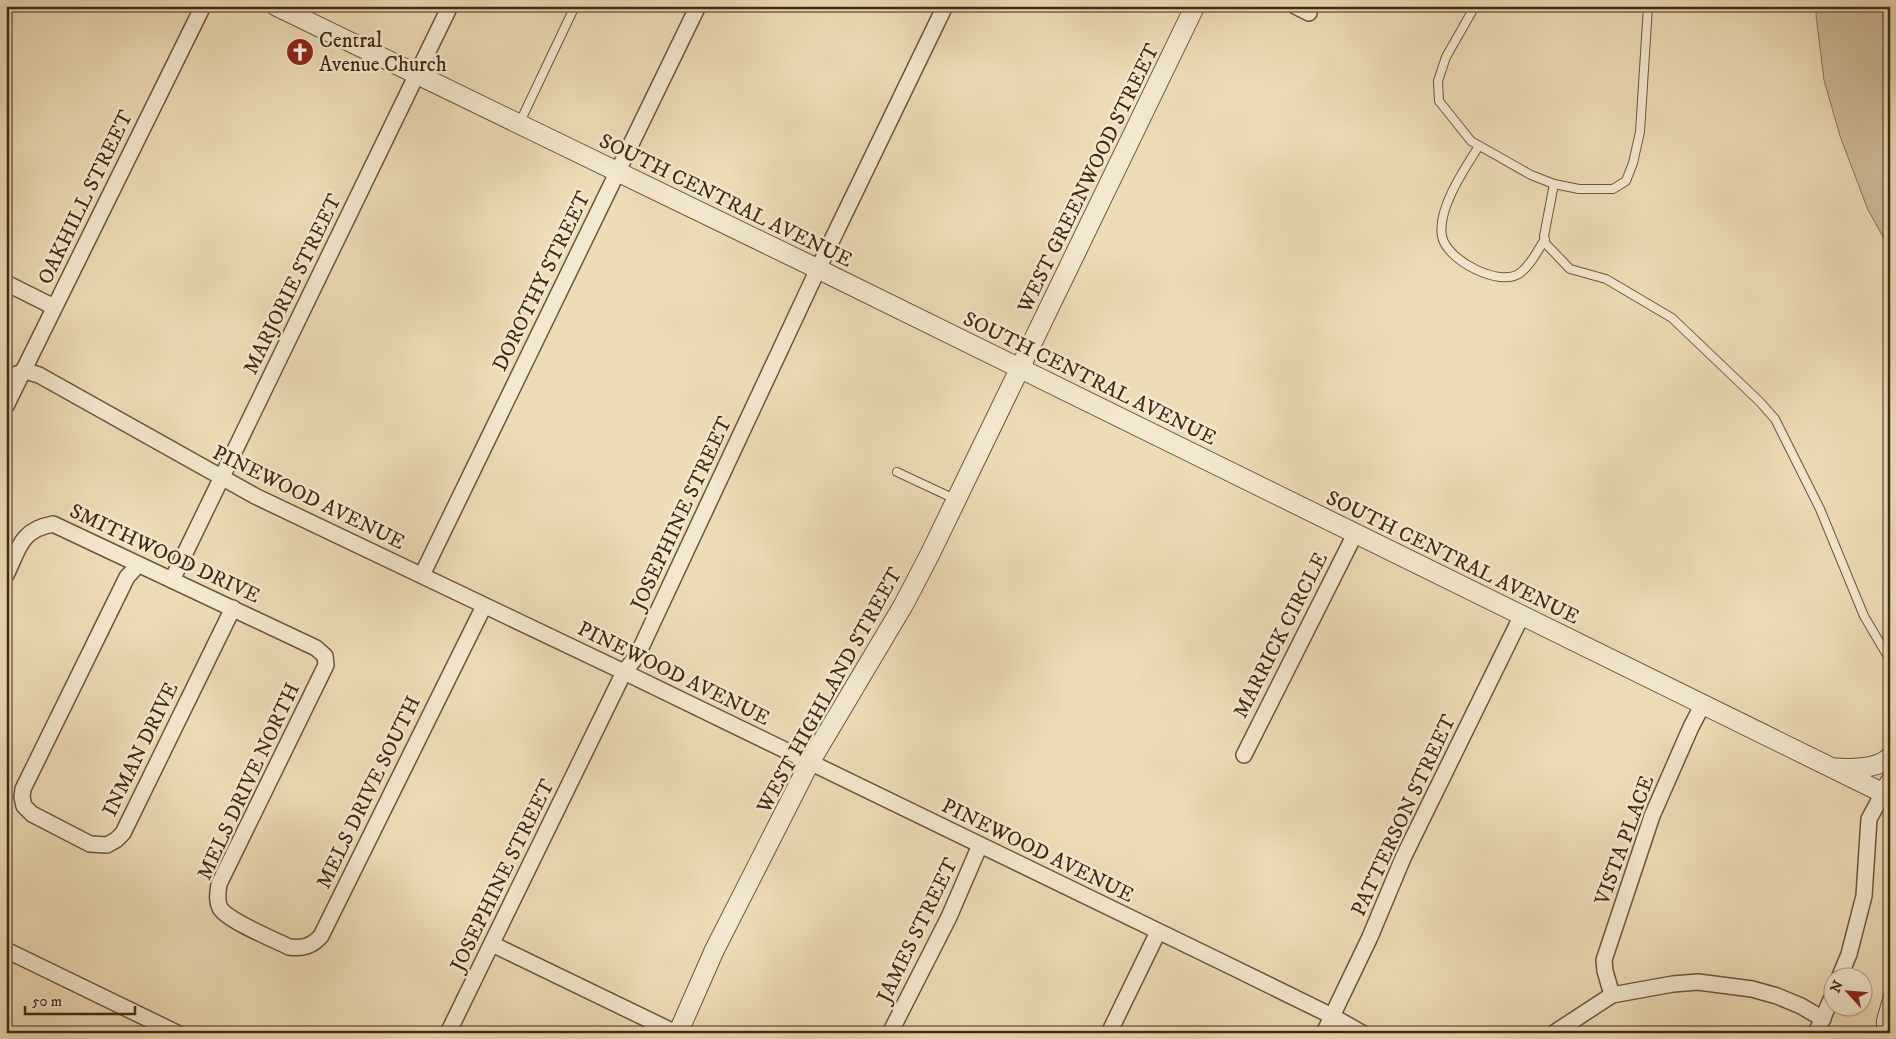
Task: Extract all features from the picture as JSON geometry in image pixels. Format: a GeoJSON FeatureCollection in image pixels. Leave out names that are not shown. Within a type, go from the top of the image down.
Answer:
{"type":"FeatureCollection","features":[{"type":"Feature","properties":{"kind":"street","name":"OAKHILL STREET"},"geometry":{"type":"LineString","coordinates":[[6,406],[25,371],[54,307],[203,6]]}},
{"type":"Feature","properties":{"kind":"street","name":"SOUTH CENTRAL AVENUE"},"geometry":{"type":"LineString","coordinates":[[276,6],[818,269],[1832,768],[1887,791]]}},
{"type":"Feature","properties":{"kind":"street","name":"MARJORIE STREET"},"geometry":{"type":"LineString","coordinates":[[172,580],[450,6]]}},
{"type":"Feature","properties":{"kind":"street","name":"DOROTHY STREET"},"geometry":{"type":"LineString","coordinates":[[422,575],[698,6]]}},
{"type":"Feature","properties":{"kind":"street","name":"JOSEPHINE STREET"},"geometry":{"type":"LineString","coordinates":[[448,1033],[624,672],[637,656],[818,269],[945,6]]}},
{"type":"Feature","properties":{"kind":"street","name":"WEST GREENWOOD STREET"},"geometry":{"type":"LineString","coordinates":[[1021,369],[1195,6]]}},
{"type":"Feature","properties":{"kind":"street"},"geometry":{"type":"LineString","coordinates":[[1295,6],[1309,13]]}},
{"type":"Feature","properties":{"kind":"street"},"geometry":{"type":"LineString","coordinates":[[6,283],[54,307]]}},
{"type":"Feature","properties":{"kind":"street","name":"WEST HIGHLAND STREET"},"geometry":{"type":"LineString","coordinates":[[677,1033],[714,951],[810,762],[904,604],[1021,369]]}},
{"type":"Feature","properties":{"kind":"street"},"geometry":{"type":"LineString","coordinates":[[6,378],[25,371]]}},
{"type":"Feature","properties":{"kind":"street","name":"PINEWOOD AVENUE"},"geometry":{"type":"LineString","coordinates":[[25,371],[84,400],[255,496],[810,762],[1332,1016],[1362,1033]]}},
{"type":"Feature","properties":{"kind":"street","name":"SMITHWOOD DRIVE"},"geometry":{"type":"LineString","coordinates":[[6,575],[25,537],[40,526],[53,524],[316,648],[325,656]]}},
{"type":"Feature","properties":{"kind":"street","name":"MARRICK CIRCLE"},"geometry":{"type":"LineString","coordinates":[[1244,755],[1355,534]]}},
{"type":"Feature","properties":{"kind":"street","name":"INMAN DRIVE"},"geometry":{"type":"LineString","coordinates":[[138,565],[127,578],[23,789],[24,806],[32,814],[90,844],[107,845],[123,833],[233,608]]}},
{"type":"Feature","properties":{"kind":"street","name":"MELS DRIVE SOUTH"},"geometry":{"type":"LineString","coordinates":[[260,933],[289,948],[298,948],[315,943],[321,936],[484,606]]}},
{"type":"Feature","properties":{"kind":"street","name":"PATTERSON STREET"},"geometry":{"type":"LineString","coordinates":[[1324,1033],[1370,937],[1403,858],[1522,615]]}},
{"type":"Feature","properties":{"kind":"street","name":"MELS DRIVE NORTH"},"geometry":{"type":"LineString","coordinates":[[260,933],[228,917],[220,907],[217,897],[219,884],[326,665],[325,656]]}},
{"type":"Feature","properties":{"kind":"street","name":"VISTA PLACE"},"geometry":{"type":"LineString","coordinates":[[1612,995],[1604,971],[1604,960],[1652,816],[1703,704]]}},
{"type":"Feature","properties":{"kind":"street"},"geometry":{"type":"LineString","coordinates":[[1832,768],[1866,767],[1887,760],[1890,757]]}},
{"type":"Feature","properties":{"kind":"street"},"geometry":{"type":"LineString","coordinates":[[1844,966],[1864,896],[1869,819],[1887,791]]}},
{"type":"Feature","properties":{"kind":"street","name":"JAMES STREET"},"geometry":{"type":"LineString","coordinates":[[890,1033],[949,917],[980,845]]}},
{"type":"Feature","properties":{"kind":"street"},"geometry":{"type":"LineString","coordinates":[[1109,1033],[1158,932]]}},
{"type":"Feature","properties":{"kind":"street"},"geometry":{"type":"LineString","coordinates":[[492,944],[508,950],[677,1033]]}},
{"type":"Feature","properties":{"kind":"street"},"geometry":{"type":"LineString","coordinates":[[6,950],[177,1033]]}},
{"type":"Feature","properties":{"kind":"street"},"geometry":{"type":"LineString","coordinates":[[1554,1033],[1612,995],[1673,984],[1698,982],[1725,984],[1777,996],[1801,1006],[1823,1019]]}},
{"type":"Feature","properties":{"kind":"street"},"geometry":{"type":"LineString","coordinates":[[1816,1033],[1824,1016]]}},
{"type":"Feature","properties":{"kind":"lane"},"geometry":{"type":"LineString","coordinates":[[519,124],[575,6]]}},
{"type":"Feature","properties":{"kind":"lane"},"geometry":{"type":"LineString","coordinates":[[1475,6],[1446,57],[1438,81],[1439,101],[1471,141],[1531,175],[1554,184],[1579,189],[1613,189],[1626,182],[1633,163],[1640,132],[1648,6]]}},
{"type":"Feature","properties":{"kind":"lane"},"geometry":{"type":"LineString","coordinates":[[1479,146],[1453,187],[1444,215],[1442,236],[1448,251],[1468,266],[1496,277],[1508,278],[1519,274],[1545,239]]}},
{"type":"Feature","properties":{"kind":"lane"},"geometry":{"type":"LineString","coordinates":[[1554,184],[1545,243],[1570,269],[1606,280],[1672,318],[1760,402],[1775,419],[1820,509],[1864,616],[1890,660]]}},
{"type":"Feature","properties":{"kind":"lane"},"geometry":{"type":"LineString","coordinates":[[898,472],[957,500]]}},
{"type":"Feature","properties":{"kind":"lane"},"geometry":{"type":"LineString","coordinates":[[1881,1033],[1881,1020],[1890,988]]}},
{"type":"Feature","properties":{"kind":"shaded area"},"geometry":{"type":"Polygon","coordinates":[[[1817,6],[1890,6],[1890,249],[1868,210],[1840,136],[1824,80],[1816,15],[1817,6]]]}},
{"type":"Feature","properties":{"kind":"place","name":"Central Avenue Church"},"geometry":{"type":"Point","coordinates":[300,52]}}]}
